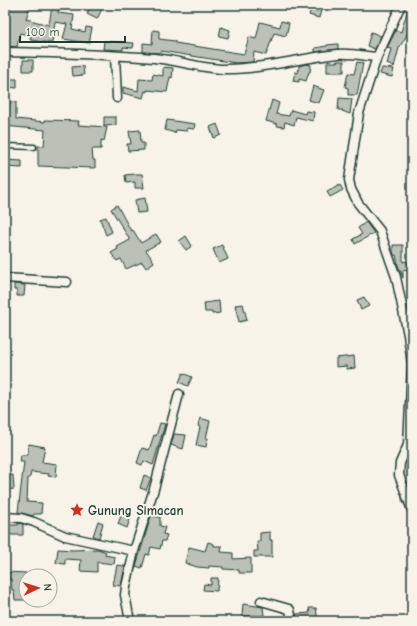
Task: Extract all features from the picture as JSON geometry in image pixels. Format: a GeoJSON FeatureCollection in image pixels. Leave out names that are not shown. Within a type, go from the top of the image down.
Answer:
{"type":"FeatureCollection","features":[{"type":"Feature","properties":{"kind":"street"},"geometry":{"type":"LineString","coordinates":[[401,5],[377,57],[359,113],[349,180],[351,189],[358,203],[380,232],[396,277],[408,335],[412,364],[410,442],[400,463],[399,475],[412,510]]}},
{"type":"Feature","properties":{"kind":"street"},"geometry":{"type":"LineString","coordinates":[[5,52],[115,56],[170,60],[224,69],[260,67],[292,60],[339,54],[377,57]]}},
{"type":"Feature","properties":{"kind":"street"},"geometry":{"type":"LineString","coordinates":[[115,56],[117,98]]}},
{"type":"Feature","properties":{"kind":"street"},"geometry":{"type":"LineString","coordinates":[[5,278],[67,282]]}},
{"type":"Feature","properties":{"kind":"street"},"geometry":{"type":"LineString","coordinates":[[130,621],[125,596],[134,552],[154,489],[179,394]]}},
{"type":"Feature","properties":{"kind":"street"},"geometry":{"type":"LineString","coordinates":[[5,517],[21,518],[34,522],[65,536],[134,552]]}},
{"type":"Feature","properties":{"kind":"street"},"geometry":{"type":"LineString","coordinates":[[261,601],[290,609],[292,621]]}},
{"type":"Feature","properties":{"kind":"lane"},"geometry":{"type":"LineString","coordinates":[[5,146],[34,147]]}},
{"type":"Feature","properties":{"kind":"shaded area"},"geometry":{"type":"Polygon","coordinates":[[[412,441],[412,517],[402,501],[399,462],[412,441]]]}},
{"type":"Feature","properties":{"kind":"building"},"geometry":{"type":"Polygon","coordinates":[[[5,5],[30,5],[26,19],[49,25],[52,6],[59,7],[58,13],[74,15],[72,29],[85,32],[86,27],[92,28],[89,43],[63,39],[67,24],[55,22],[52,43],[30,40],[31,36],[20,33],[17,47],[7,46],[8,44],[5,44],[5,5]]]}},
{"type":"Feature","properties":{"kind":"building"},"geometry":{"type":"Polygon","coordinates":[[[91,5],[104,5],[97,19],[87,14],[91,5]]]}},
{"type":"Feature","properties":{"kind":"building"},"geometry":{"type":"Polygon","coordinates":[[[409,5],[412,5],[412,16],[407,35],[399,48],[394,67],[387,64],[391,49],[387,48],[396,30],[401,32],[409,5]]]}},
{"type":"Feature","properties":{"kind":"building"},"geometry":{"type":"Polygon","coordinates":[[[312,7],[321,10],[319,18],[309,15],[312,7]]]}},
{"type":"Feature","properties":{"kind":"building"},"geometry":{"type":"Polygon","coordinates":[[[281,21],[289,23],[286,36],[274,33],[266,55],[254,52],[253,62],[236,63],[161,51],[161,53],[143,52],[143,43],[152,44],[153,30],[159,31],[159,39],[244,54],[249,37],[256,39],[260,22],[280,27],[281,21]]]}},
{"type":"Feature","properties":{"kind":"building"},"geometry":{"type":"Polygon","coordinates":[[[221,27],[230,30],[228,38],[219,36],[221,27]]]}},
{"type":"Feature","properties":{"kind":"building"},"geometry":{"type":"Polygon","coordinates":[[[371,32],[381,36],[375,49],[367,46],[371,32]]]}},
{"type":"Feature","properties":{"kind":"building"},"geometry":{"type":"Polygon","coordinates":[[[104,41],[134,43],[133,48],[123,47],[123,50],[103,49],[104,41]]]}},
{"type":"Feature","properties":{"kind":"building"},"geometry":{"type":"Polygon","coordinates":[[[338,44],[338,49],[315,52],[315,48],[338,44]]]}},
{"type":"Feature","properties":{"kind":"building"},"geometry":{"type":"Polygon","coordinates":[[[23,60],[33,60],[33,71],[23,71],[23,60]]]}},
{"type":"Feature","properties":{"kind":"building"},"geometry":{"type":"Polygon","coordinates":[[[344,61],[344,72],[327,72],[327,62],[344,61]]]}},
{"type":"Feature","properties":{"kind":"building"},"geometry":{"type":"Polygon","coordinates":[[[357,62],[363,63],[357,95],[348,95],[348,88],[345,87],[348,73],[354,74],[357,62]]]}},
{"type":"Feature","properties":{"kind":"building"},"geometry":{"type":"Polygon","coordinates":[[[306,64],[311,65],[306,81],[299,79],[299,82],[293,81],[295,72],[298,73],[299,66],[306,64]]]}},
{"type":"Feature","properties":{"kind":"building"},"geometry":{"type":"Polygon","coordinates":[[[83,66],[84,75],[73,76],[72,67],[83,66]]]}},
{"type":"Feature","properties":{"kind":"building"},"geometry":{"type":"Polygon","coordinates":[[[163,67],[173,68],[172,78],[170,77],[167,92],[147,90],[147,92],[145,91],[143,98],[123,93],[123,87],[138,91],[139,79],[152,80],[153,74],[163,76],[163,67]]]}},
{"type":"Feature","properties":{"kind":"building"},"geometry":{"type":"Polygon","coordinates":[[[382,68],[394,69],[392,77],[380,74],[382,68]]]}},
{"type":"Feature","properties":{"kind":"building"},"geometry":{"type":"Polygon","coordinates":[[[7,79],[17,79],[17,88],[7,87],[7,79]]]}},
{"type":"Feature","properties":{"kind":"building"},"geometry":{"type":"Polygon","coordinates":[[[313,86],[324,90],[319,103],[309,100],[313,86]]]}},
{"type":"Feature","properties":{"kind":"building"},"geometry":{"type":"Polygon","coordinates":[[[339,98],[352,99],[350,114],[342,111],[343,110],[338,110],[339,98]]]}},
{"type":"Feature","properties":{"kind":"building"},"geometry":{"type":"Polygon","coordinates":[[[272,100],[279,103],[276,114],[289,116],[291,110],[305,114],[306,111],[314,112],[313,121],[296,117],[294,125],[285,122],[284,127],[277,126],[277,124],[266,121],[272,100]]]}},
{"type":"Feature","properties":{"kind":"building"},"geometry":{"type":"Polygon","coordinates":[[[5,102],[16,102],[16,119],[45,122],[45,120],[79,121],[78,125],[107,127],[104,141],[101,140],[101,149],[92,149],[93,160],[95,160],[95,168],[38,166],[38,146],[44,146],[45,130],[5,126],[5,102]]]}},
{"type":"Feature","properties":{"kind":"building"},"geometry":{"type":"Polygon","coordinates":[[[104,117],[116,117],[116,125],[104,126],[104,117]]]}},
{"type":"Feature","properties":{"kind":"building"},"geometry":{"type":"Polygon","coordinates":[[[167,120],[195,124],[194,129],[187,128],[187,131],[176,130],[175,133],[165,130],[167,120]]]}},
{"type":"Feature","properties":{"kind":"building"},"geometry":{"type":"Polygon","coordinates":[[[217,124],[221,135],[214,138],[210,127],[217,124]]]}},
{"type":"Feature","properties":{"kind":"building"},"geometry":{"type":"Polygon","coordinates":[[[140,130],[141,143],[144,143],[144,150],[128,151],[127,144],[131,144],[129,131],[140,130]]]}},
{"type":"Feature","properties":{"kind":"building"},"geometry":{"type":"Polygon","coordinates":[[[5,160],[22,161],[22,168],[5,167],[5,160]]]}},
{"type":"Feature","properties":{"kind":"building"},"geometry":{"type":"Polygon","coordinates":[[[142,174],[144,188],[135,188],[135,182],[126,183],[125,175],[142,174]]]}},
{"type":"Feature","properties":{"kind":"building"},"geometry":{"type":"Polygon","coordinates":[[[340,185],[343,190],[330,197],[327,192],[340,185]]]}},
{"type":"Feature","properties":{"kind":"building"},"geometry":{"type":"Polygon","coordinates":[[[145,198],[147,212],[137,213],[135,200],[145,198]]]}},
{"type":"Feature","properties":{"kind":"building"},"geometry":{"type":"Polygon","coordinates":[[[117,205],[131,231],[133,230],[141,243],[156,234],[161,242],[146,250],[154,262],[146,268],[142,262],[126,269],[121,259],[117,261],[111,253],[118,249],[117,247],[130,240],[111,209],[117,205]]]}},
{"type":"Feature","properties":{"kind":"building"},"geometry":{"type":"Polygon","coordinates":[[[106,217],[112,232],[106,235],[100,219],[106,217]]]}},
{"type":"Feature","properties":{"kind":"building"},"geometry":{"type":"Polygon","coordinates":[[[366,222],[374,233],[355,244],[353,239],[362,234],[358,228],[366,222]]]}},
{"type":"Feature","properties":{"kind":"building"},"geometry":{"type":"Polygon","coordinates":[[[186,236],[192,246],[186,250],[179,241],[186,236]]]}},
{"type":"Feature","properties":{"kind":"building"},"geometry":{"type":"Polygon","coordinates":[[[222,245],[228,259],[219,263],[213,249],[222,245]]]}},
{"type":"Feature","properties":{"kind":"building"},"geometry":{"type":"Polygon","coordinates":[[[393,245],[403,245],[403,262],[407,261],[409,269],[403,270],[403,278],[396,255],[394,255],[393,252],[393,245]]]}},
{"type":"Feature","properties":{"kind":"building"},"geometry":{"type":"Polygon","coordinates":[[[14,284],[25,285],[24,296],[17,296],[17,290],[14,290],[14,284]]]}},
{"type":"Feature","properties":{"kind":"building"},"geometry":{"type":"Polygon","coordinates":[[[364,297],[369,306],[361,310],[357,300],[364,297]]]}},
{"type":"Feature","properties":{"kind":"building"},"geometry":{"type":"Polygon","coordinates":[[[219,301],[220,313],[212,314],[212,312],[205,312],[204,303],[219,301]]]}},
{"type":"Feature","properties":{"kind":"building"},"geometry":{"type":"Polygon","coordinates":[[[243,304],[247,320],[239,322],[235,305],[243,304]]]}},
{"type":"Feature","properties":{"kind":"building"},"geometry":{"type":"Polygon","coordinates":[[[354,356],[355,368],[347,369],[347,366],[336,367],[336,358],[354,356]]]}},
{"type":"Feature","properties":{"kind":"building"},"geometry":{"type":"Polygon","coordinates":[[[183,373],[192,377],[188,386],[179,382],[183,373]]]}},
{"type":"Feature","properties":{"kind":"building"},"geometry":{"type":"Polygon","coordinates":[[[200,418],[210,421],[206,438],[208,438],[206,447],[196,445],[200,427],[198,426],[200,418]]]}},
{"type":"Feature","properties":{"kind":"building"},"geometry":{"type":"Polygon","coordinates":[[[160,423],[165,424],[153,465],[144,461],[142,465],[137,463],[142,448],[149,450],[154,435],[156,436],[160,423]]]}},
{"type":"Feature","properties":{"kind":"building"},"geometry":{"type":"Polygon","coordinates":[[[174,434],[186,435],[183,449],[171,445],[174,434]]]}},
{"type":"Feature","properties":{"kind":"building"},"geometry":{"type":"Polygon","coordinates":[[[29,444],[45,447],[42,462],[57,464],[56,477],[48,476],[49,474],[31,472],[30,478],[28,478],[27,502],[42,503],[41,514],[34,514],[33,516],[18,512],[24,462],[20,462],[21,455],[27,455],[29,444]]]}},
{"type":"Feature","properties":{"kind":"building"},"geometry":{"type":"Polygon","coordinates":[[[13,475],[14,489],[5,490],[5,476],[13,475]]]}},
{"type":"Feature","properties":{"kind":"building"},"geometry":{"type":"Polygon","coordinates":[[[144,475],[151,478],[146,490],[140,488],[144,475]]]}},
{"type":"Feature","properties":{"kind":"building"},"geometry":{"type":"Polygon","coordinates":[[[122,513],[131,516],[127,528],[118,524],[122,513]]]}},
{"type":"Feature","properties":{"kind":"building"},"geometry":{"type":"Polygon","coordinates":[[[151,516],[160,517],[160,526],[165,527],[163,534],[167,535],[165,541],[162,541],[160,549],[151,547],[149,555],[146,554],[142,568],[136,566],[151,516]]]}},
{"type":"Feature","properties":{"kind":"building"},"geometry":{"type":"Polygon","coordinates":[[[98,521],[103,523],[99,538],[93,536],[98,521]]]}},
{"type":"Feature","properties":{"kind":"building"},"geometry":{"type":"Polygon","coordinates":[[[18,523],[23,524],[23,535],[9,535],[9,525],[18,525],[18,523]]]}},
{"type":"Feature","properties":{"kind":"building"},"geometry":{"type":"Polygon","coordinates":[[[270,532],[270,540],[272,540],[272,557],[254,557],[254,551],[258,551],[257,541],[260,541],[260,533],[270,532]]]}},
{"type":"Feature","properties":{"kind":"building"},"geometry":{"type":"Polygon","coordinates":[[[208,542],[214,544],[214,546],[222,546],[221,552],[233,553],[233,559],[251,558],[251,573],[239,573],[239,570],[223,569],[223,567],[197,567],[185,563],[189,547],[205,551],[208,542]]]}},
{"type":"Feature","properties":{"kind":"building"},"geometry":{"type":"Polygon","coordinates":[[[58,549],[98,549],[106,552],[105,555],[115,557],[114,564],[97,562],[97,572],[80,571],[81,560],[65,559],[65,564],[56,563],[58,549]]]}},
{"type":"Feature","properties":{"kind":"building"},"geometry":{"type":"Polygon","coordinates":[[[117,565],[125,566],[121,586],[113,585],[117,565]]]}},
{"type":"Feature","properties":{"kind":"building"},"geometry":{"type":"Polygon","coordinates":[[[5,572],[18,573],[18,600],[15,600],[11,579],[5,579],[5,572]]]}},
{"type":"Feature","properties":{"kind":"building"},"geometry":{"type":"Polygon","coordinates":[[[211,578],[218,578],[217,591],[203,590],[204,584],[211,585],[211,578]]]}},
{"type":"Feature","properties":{"kind":"building"},"geometry":{"type":"Polygon","coordinates":[[[243,604],[263,607],[264,616],[242,616],[243,604]]]}},
{"type":"Feature","properties":{"kind":"building"},"geometry":{"type":"Polygon","coordinates":[[[309,608],[316,608],[318,621],[297,621],[296,614],[310,613],[309,608]]]}},
{"type":"Feature","properties":{"kind":"place","name":"Gunung Simacan"},"geometry":{"type":"Point","coordinates":[77,510]}}]}
